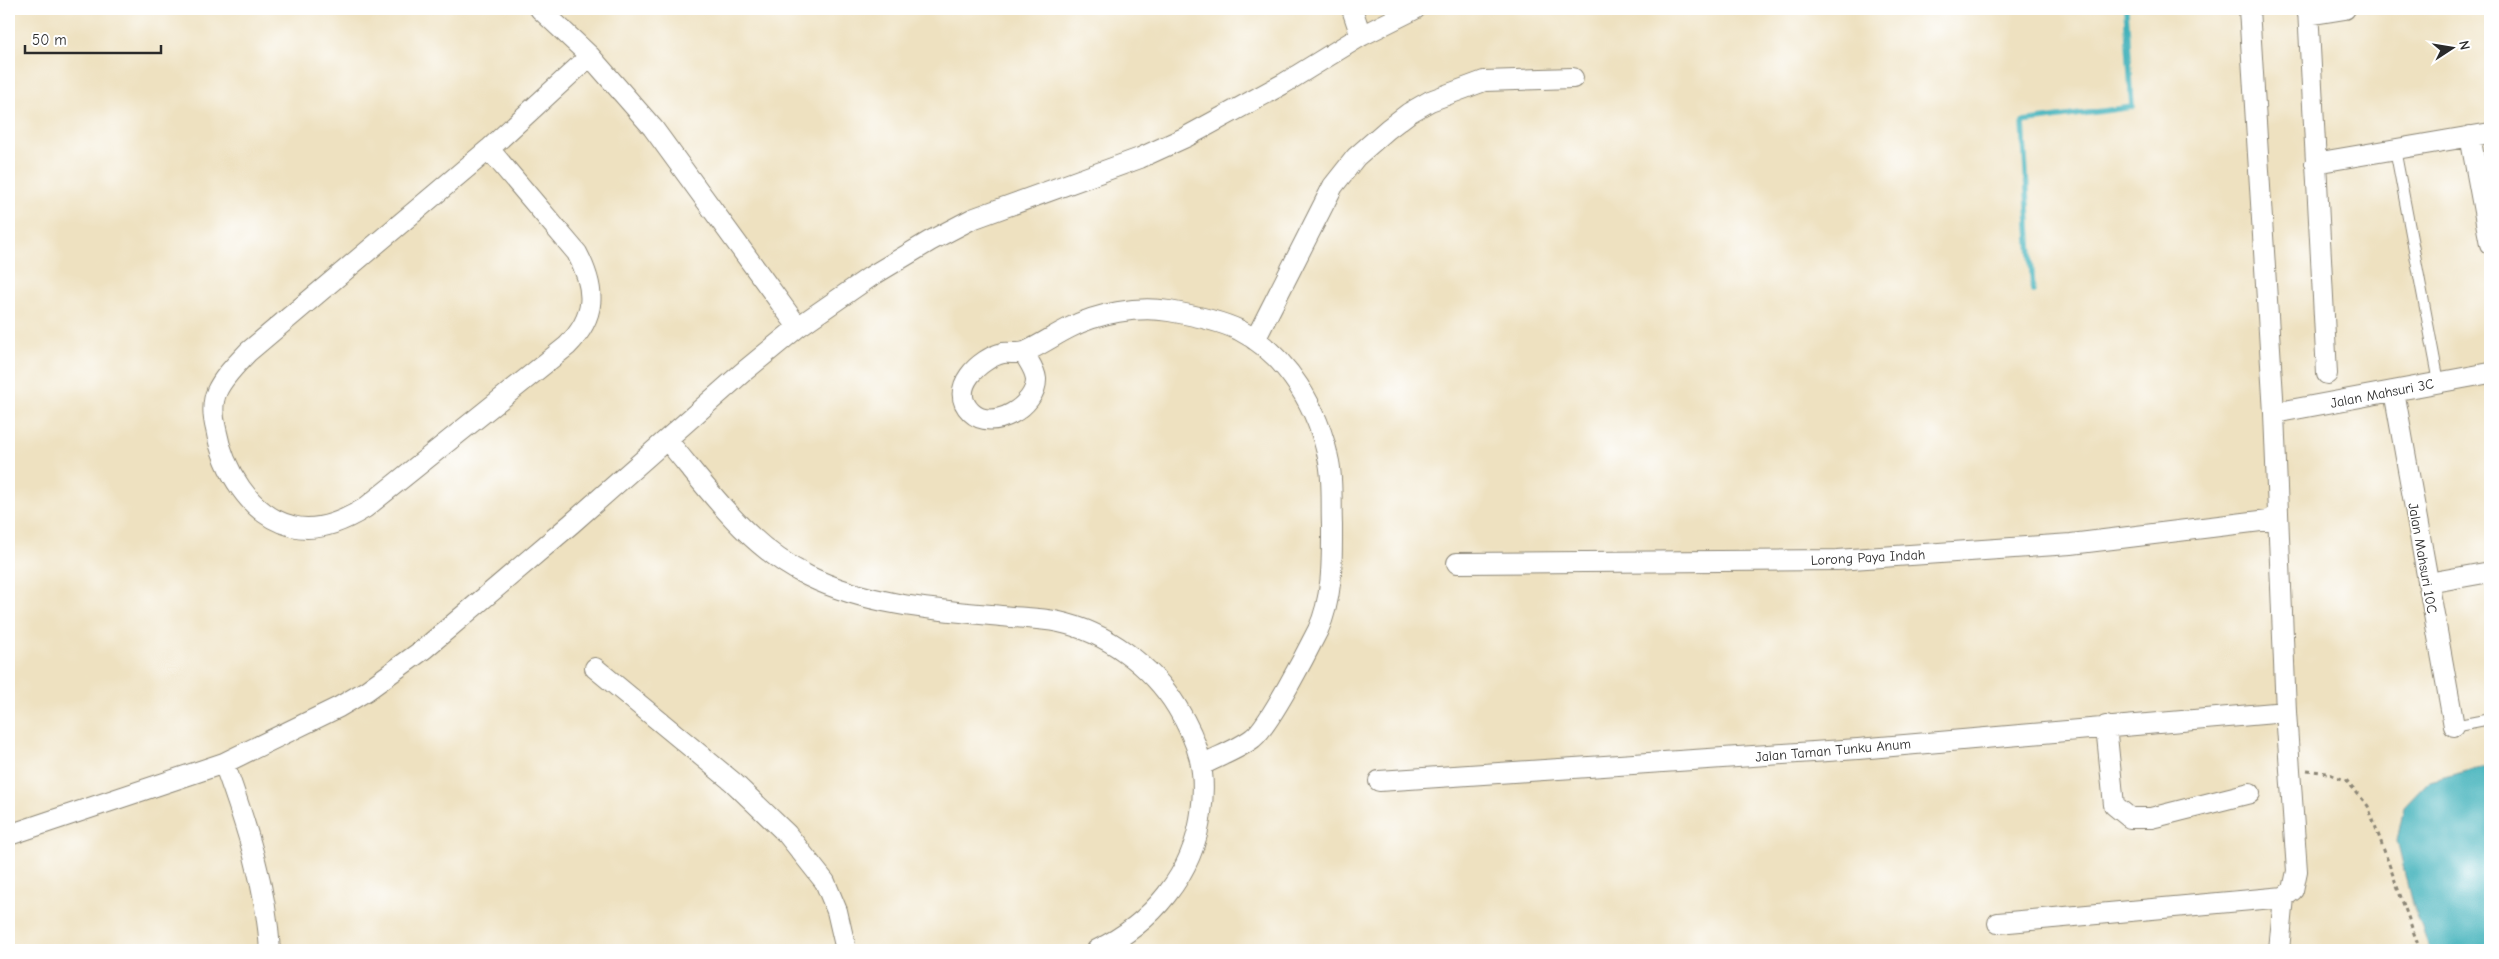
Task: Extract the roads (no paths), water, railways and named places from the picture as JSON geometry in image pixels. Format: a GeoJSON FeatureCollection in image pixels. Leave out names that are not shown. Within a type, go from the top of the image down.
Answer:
{"type":"FeatureCollection","features":[{"type":"Feature","properties":{"kind":"street"},"geometry":{"type":"LineString","coordinates":[[540,9],[590,56],[680,163],[798,327]]}},
{"type":"Feature","properties":{"kind":"street"},"geometry":{"type":"LineString","coordinates":[[1352,9],[1361,36]]}},
{"type":"Feature","properties":{"kind":"street"},"geometry":{"type":"LineString","coordinates":[[9,835],[224,763],[311,723],[366,691],[424,649],[742,373],[798,327],[870,277],[953,229],[1002,208],[1140,158],[1186,137],[1283,84],[1361,36],[1415,9]]}},
{"type":"Feature","properties":{"kind":"street"},"geometry":{"type":"LineString","coordinates":[[1998,923],[2284,897],[2293,890],[2297,871],[2286,712],[2274,413],[2249,9]]}},
{"type":"Feature","properties":{"kind":"street"},"geometry":{"type":"LineString","coordinates":[[2327,374],[2308,12],[2345,9]]}},
{"type":"Feature","properties":{"kind":"street"},"geometry":{"type":"LineString","coordinates":[[489,149],[577,253],[591,287],[589,314],[584,325],[567,346],[365,508],[334,524],[310,528],[294,527],[274,519],[241,488],[225,462],[214,421],[213,406],[216,392],[227,374],[248,352],[489,149],[590,56]]}},
{"type":"Feature","properties":{"kind":"street"},"geometry":{"type":"LineString","coordinates":[[1255,340],[1334,186],[1356,157],[1382,134],[1409,113],[1430,101],[1484,81],[1573,78]]}},
{"type":"Feature","properties":{"kind":"street"},"geometry":{"type":"LineString","coordinates":[[2315,163],[2490,133]]}},
{"type":"Feature","properties":{"kind":"street"},"geometry":{"type":"LineString","coordinates":[[2470,136],[2490,244]]}},
{"type":"Feature","properties":{"kind":"street"},"geometry":{"type":"LineString","coordinates":[[1024,353],[1078,324],[1108,315],[1137,310],[1167,311],[1196,317],[1238,330],[1255,340],[1290,373],[1304,393],[1324,441],[1331,482],[1330,587],[1318,630],[1260,730],[1252,739],[1202,765]]}},
{"type":"Feature","properties":{"kind":"street","name":"Jalan Mahsuri 3C"},"geometry":{"type":"LineString","coordinates":[[2274,413],[2490,373]]}},
{"type":"Feature","properties":{"kind":"street","name":"Jalan Mahsuri 10C"},"geometry":{"type":"LineString","coordinates":[[2394,391],[2454,726]]}},
{"type":"Feature","properties":{"kind":"street"},"geometry":{"type":"LineString","coordinates":[[667,440],[762,548],[785,564],[827,585],[844,592],[920,607],[1059,622],[1082,630],[1121,650],[1159,682],[1173,700],[1196,744],[1202,765],[1202,810],[1198,835],[1181,875],[1155,911],[1130,931],[1097,950]]}},
{"type":"Feature","properties":{"kind":"street","name":"Lorong Paya Indah"},"geometry":{"type":"LineString","coordinates":[[1457,563],[1837,560],[2071,544],[2277,519]]}},
{"type":"Feature","properties":{"kind":"street"},"geometry":{"type":"LineString","coordinates":[[2428,583],[2490,572]]}},
{"type":"Feature","properties":{"kind":"street"},"geometry":{"type":"LineString","coordinates":[[595,668],[733,782],[787,834],[825,882],[837,911],[846,950]]}},
{"type":"Feature","properties":{"kind":"street","name":"Jalan Taman Tunku Anum"},"geometry":{"type":"LineString","coordinates":[[1379,782],[1858,749],[2106,726],[2286,712]]}},
{"type":"Feature","properties":{"kind":"street"},"geometry":{"type":"LineString","coordinates":[[2106,726],[2114,804],[2130,818],[2151,818],[2250,793]]}},
{"type":"Feature","properties":{"kind":"street"},"geometry":{"type":"LineString","coordinates":[[224,763],[247,826],[263,892],[270,950]]}},
{"type":"Feature","properties":{"kind":"street"},"geometry":{"type":"LineString","coordinates":[[2279,950],[2284,897]]}},
{"type":"Feature","properties":{"kind":"lane"},"geometry":{"type":"LineString","coordinates":[[2395,149],[2439,382]]}},
{"type":"Feature","properties":{"kind":"lane"},"geometry":{"type":"LineString","coordinates":[[2454,726],[2490,719]]}},
{"type":"Feature","properties":{"kind":"water"},"geometry":{"type":"Polygon","coordinates":[[[2490,765],[2490,950],[2430,950],[2411,899],[2397,841],[2404,807],[2429,781],[2490,765]]]}},
{"type":"Feature","properties":{"kind":"waterway"},"geometry":{"type":"LineString","coordinates":[[2033,291],[2023,122],[2132,107],[2126,9]]}}]}
